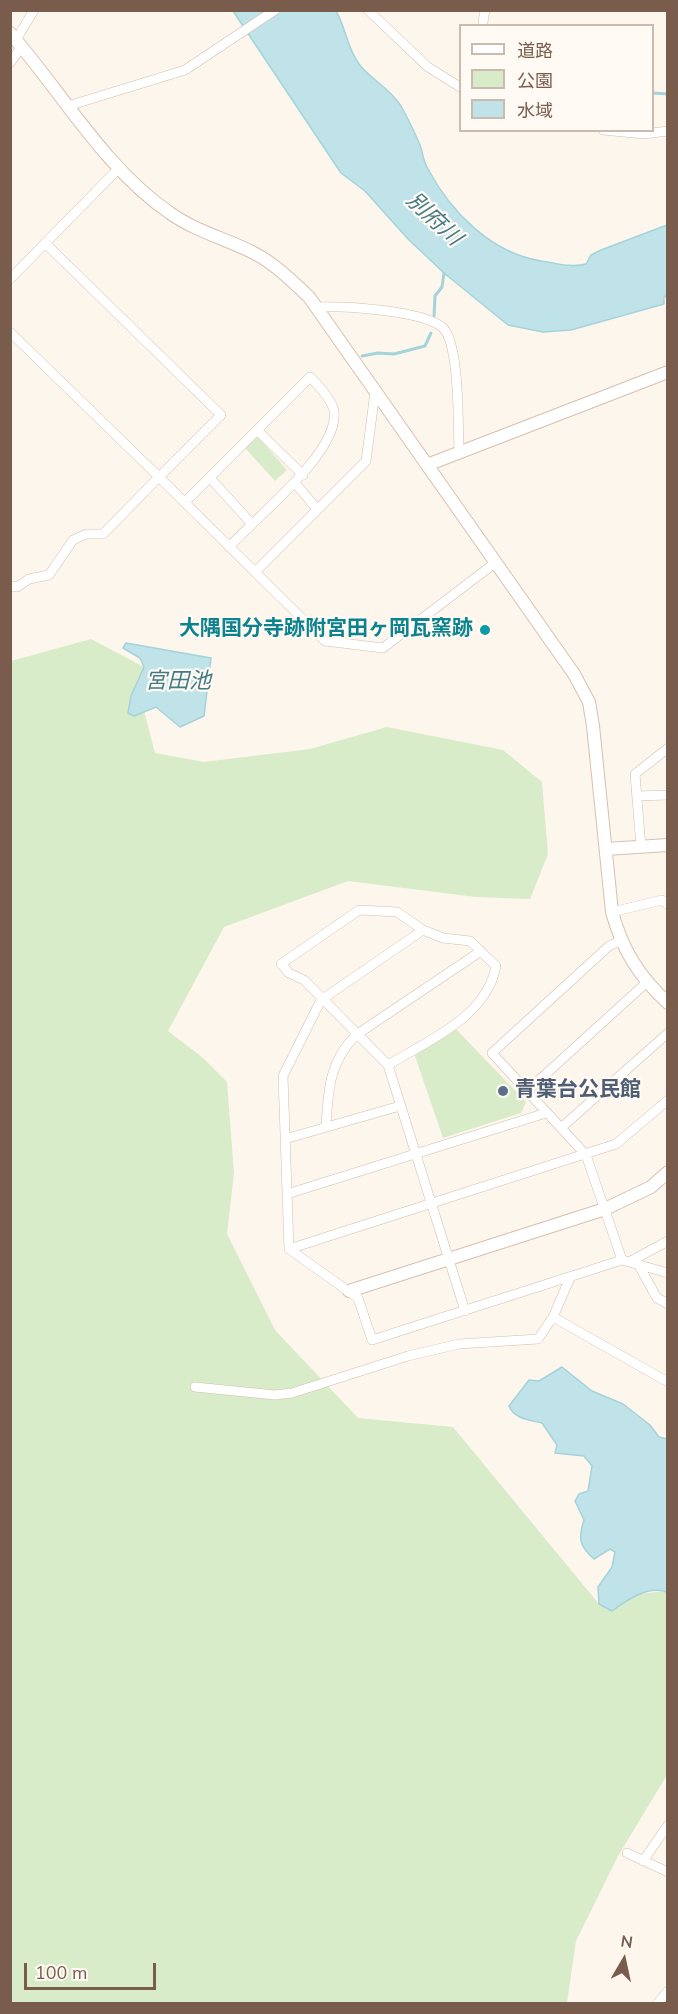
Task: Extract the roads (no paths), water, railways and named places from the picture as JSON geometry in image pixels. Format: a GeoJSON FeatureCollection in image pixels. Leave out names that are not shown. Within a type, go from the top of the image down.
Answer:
{"type":"FeatureCollection","features":[{"type":"Feature","properties":{"kind":"street"},"geometry":{"type":"LineString","coordinates":[[10,63],[16,40],[34,10]]}},
{"type":"Feature","properties":{"kind":"street"},"geometry":{"type":"LineString","coordinates":[[68,106],[185,70],[274,10]]}},
{"type":"Feature","properties":{"kind":"street"},"geometry":{"type":"LineString","coordinates":[[368,10],[428,67],[459,86]]}},
{"type":"Feature","properties":{"kind":"street"},"geometry":{"type":"LineString","coordinates":[[483,22],[485,10]]}},
{"type":"Feature","properties":{"kind":"street"},"geometry":{"type":"LineString","coordinates":[[16,40],[120,167],[169,213],[197,230],[252,252],[275,266],[309,297],[574,674],[589,702],[612,912],[620,941],[646,983],[668,1004]]}},
{"type":"Feature","properties":{"kind":"street"},"geometry":{"type":"LineString","coordinates":[[624,132],[644,134],[668,131]]}},
{"type":"Feature","properties":{"kind":"street"},"geometry":{"type":"LineString","coordinates":[[10,279],[120,167]]}},
{"type":"Feature","properties":{"kind":"street"},"geometry":{"type":"LineString","coordinates":[[10,586],[17,587],[29,579],[49,575],[73,540],[86,534],[103,534],[221,415],[46,244]]}},
{"type":"Feature","properties":{"kind":"street"},"geometry":{"type":"LineString","coordinates":[[316,307],[339,306],[413,315],[442,327],[449,336],[455,362],[459,452]]}},
{"type":"Feature","properties":{"kind":"street"},"geometry":{"type":"LineString","coordinates":[[10,332],[325,641],[383,648],[495,563]]}},
{"type":"Feature","properties":{"kind":"street"},"geometry":{"type":"LineString","coordinates":[[427,465],[668,372]]}},
{"type":"Feature","properties":{"kind":"street"},"geometry":{"type":"LineString","coordinates":[[185,502],[211,479],[310,377],[334,408],[334,428],[303,475],[251,523],[229,547]]}},
{"type":"Feature","properties":{"kind":"street"},"geometry":{"type":"LineString","coordinates":[[255,572],[366,461],[375,392]]}},
{"type":"Feature","properties":{"kind":"street"},"geometry":{"type":"LineString","coordinates":[[257,430],[303,475]]}},
{"type":"Feature","properties":{"kind":"street"},"geometry":{"type":"LineString","coordinates":[[211,479],[251,523]]}},
{"type":"Feature","properties":{"kind":"street"},"geometry":{"type":"LineString","coordinates":[[295,483],[317,509]]}},
{"type":"Feature","properties":{"kind":"street"},"geometry":{"type":"LineString","coordinates":[[641,847],[635,774],[668,748]]}},
{"type":"Feature","properties":{"kind":"street"},"geometry":{"type":"LineString","coordinates":[[637,796],[668,795]]}},
{"type":"Feature","properties":{"kind":"street"},"geometry":{"type":"LineString","coordinates":[[606,849],[668,845]]}},
{"type":"Feature","properties":{"kind":"street"},"geometry":{"type":"LineString","coordinates":[[612,912],[662,900],[668,905]]}},
{"type":"Feature","properties":{"kind":"street"},"geometry":{"type":"LineString","coordinates":[[388,1065],[468,1014],[494,978],[496,966],[470,941],[443,938],[423,930],[397,912],[359,910],[281,964],[289,973],[304,981],[388,1065],[465,1311]]}},
{"type":"Feature","properties":{"kind":"street"},"geometry":{"type":"LineString","coordinates":[[289,1249],[283,1076],[321,1000],[423,930]]}},
{"type":"Feature","properties":{"kind":"street"},"geometry":{"type":"LineString","coordinates":[[620,941],[609,946],[492,1053],[586,1155],[605,1209],[630,1262],[657,1298],[668,1304]]}},
{"type":"Feature","properties":{"kind":"street"},"geometry":{"type":"LineString","coordinates":[[326,1127],[330,1076],[338,1057],[356,1035],[481,951]]}},
{"type":"Feature","properties":{"kind":"street"},"geometry":{"type":"LineString","coordinates":[[526,1092],[646,983]]}},
{"type":"Feature","properties":{"kind":"street"},"geometry":{"type":"LineString","coordinates":[[562,1127],[668,1033]]}},
{"type":"Feature","properties":{"kind":"street"},"geometry":{"type":"LineString","coordinates":[[289,1249],[616,1144],[668,1100]]}},
{"type":"Feature","properties":{"kind":"street"},"geometry":{"type":"LineString","coordinates":[[285,1139],[400,1106]]}},
{"type":"Feature","properties":{"kind":"street"},"geometry":{"type":"LineString","coordinates":[[287,1194],[546,1113]]}},
{"type":"Feature","properties":{"kind":"street"},"geometry":{"type":"LineString","coordinates":[[349,1291],[605,1209],[651,1187],[668,1172]]}},
{"type":"Feature","properties":{"kind":"street"},"geometry":{"type":"LineString","coordinates":[[289,1249],[358,1298],[372,1340],[570,1278],[630,1262],[668,1241]]}},
{"type":"Feature","properties":{"kind":"street"},"geometry":{"type":"LineString","coordinates":[[630,1262],[668,1273]]}},
{"type":"Feature","properties":{"kind":"street"},"geometry":{"type":"LineString","coordinates":[[195,1387],[275,1395],[292,1393],[408,1356],[459,1344],[538,1339],[553,1317],[570,1278]]}},
{"type":"Feature","properties":{"kind":"street"},"geometry":{"type":"LineString","coordinates":[[553,1317],[668,1382]]}},
{"type":"Feature","properties":{"kind":"street"},"geometry":{"type":"LineString","coordinates":[[643,1861],[668,1826]]}},
{"type":"Feature","properties":{"kind":"street"},"geometry":{"type":"LineString","coordinates":[[627,1853],[668,1872]]}},
{"type":"Feature","properties":{"kind":"street"},"geometry":{"type":"LineString","coordinates":[[657,2004],[668,1991]]}},
{"type":"Feature","properties":{"kind":"water","name":"別府川"},"geometry":{"type":"Polygon","coordinates":[[[233,11],[336,11],[359,64],[401,106],[437,185],[474,228],[505,249],[523,257],[541,261],[580,265],[586,264],[591,255],[601,250],[667,225],[668,295],[664,297],[664,304],[571,330],[543,332],[508,325],[444,273],[408,239],[365,191],[341,173],[233,11]]]}},
{"type":"Feature","properties":{"kind":"water","name":"宮田池"},"geometry":{"type":"Polygon","coordinates":[[[126,643],[211,658],[204,716],[180,727],[156,707],[134,716],[128,713],[131,696],[144,667],[140,658],[123,648],[126,643]]]}},
{"type":"Feature","properties":{"kind":"water"},"geometry":{"type":"Polygon","coordinates":[[[562,1367],[592,1391],[623,1404],[650,1425],[659,1437],[667,1439],[667,1592],[652,1590],[645,1592],[612,1611],[599,1604],[598,1587],[612,1567],[615,1552],[610,1549],[594,1559],[585,1550],[581,1541],[584,1520],[575,1501],[579,1494],[588,1491],[592,1466],[584,1456],[555,1453],[557,1445],[542,1423],[518,1416],[509,1406],[529,1380],[539,1381],[562,1367]]]}},
{"type":"Feature","properties":{"kind":"waterway"},"geometry":{"type":"LineString","coordinates":[[654,93],[668,94]]}},
{"type":"Feature","properties":{"kind":"waterway"},"geometry":{"type":"LineString","coordinates":[[434,317],[435,296],[442,287],[444,273]]}},
{"type":"Feature","properties":{"kind":"waterway"},"geometry":{"type":"LineString","coordinates":[[362,356],[378,353],[394,354],[425,346],[431,333]]}},
{"type":"Feature","properties":{"kind":"place","name":"大隅国分寺跡附宮田ヶ岡瓦窯跡"},"geometry":{"type":"Point","coordinates":[485,630]}},
{"type":"Feature","properties":{"kind":"place","name":"青葉台公民館"},"geometry":{"type":"Point","coordinates":[503,1091]}}]}
